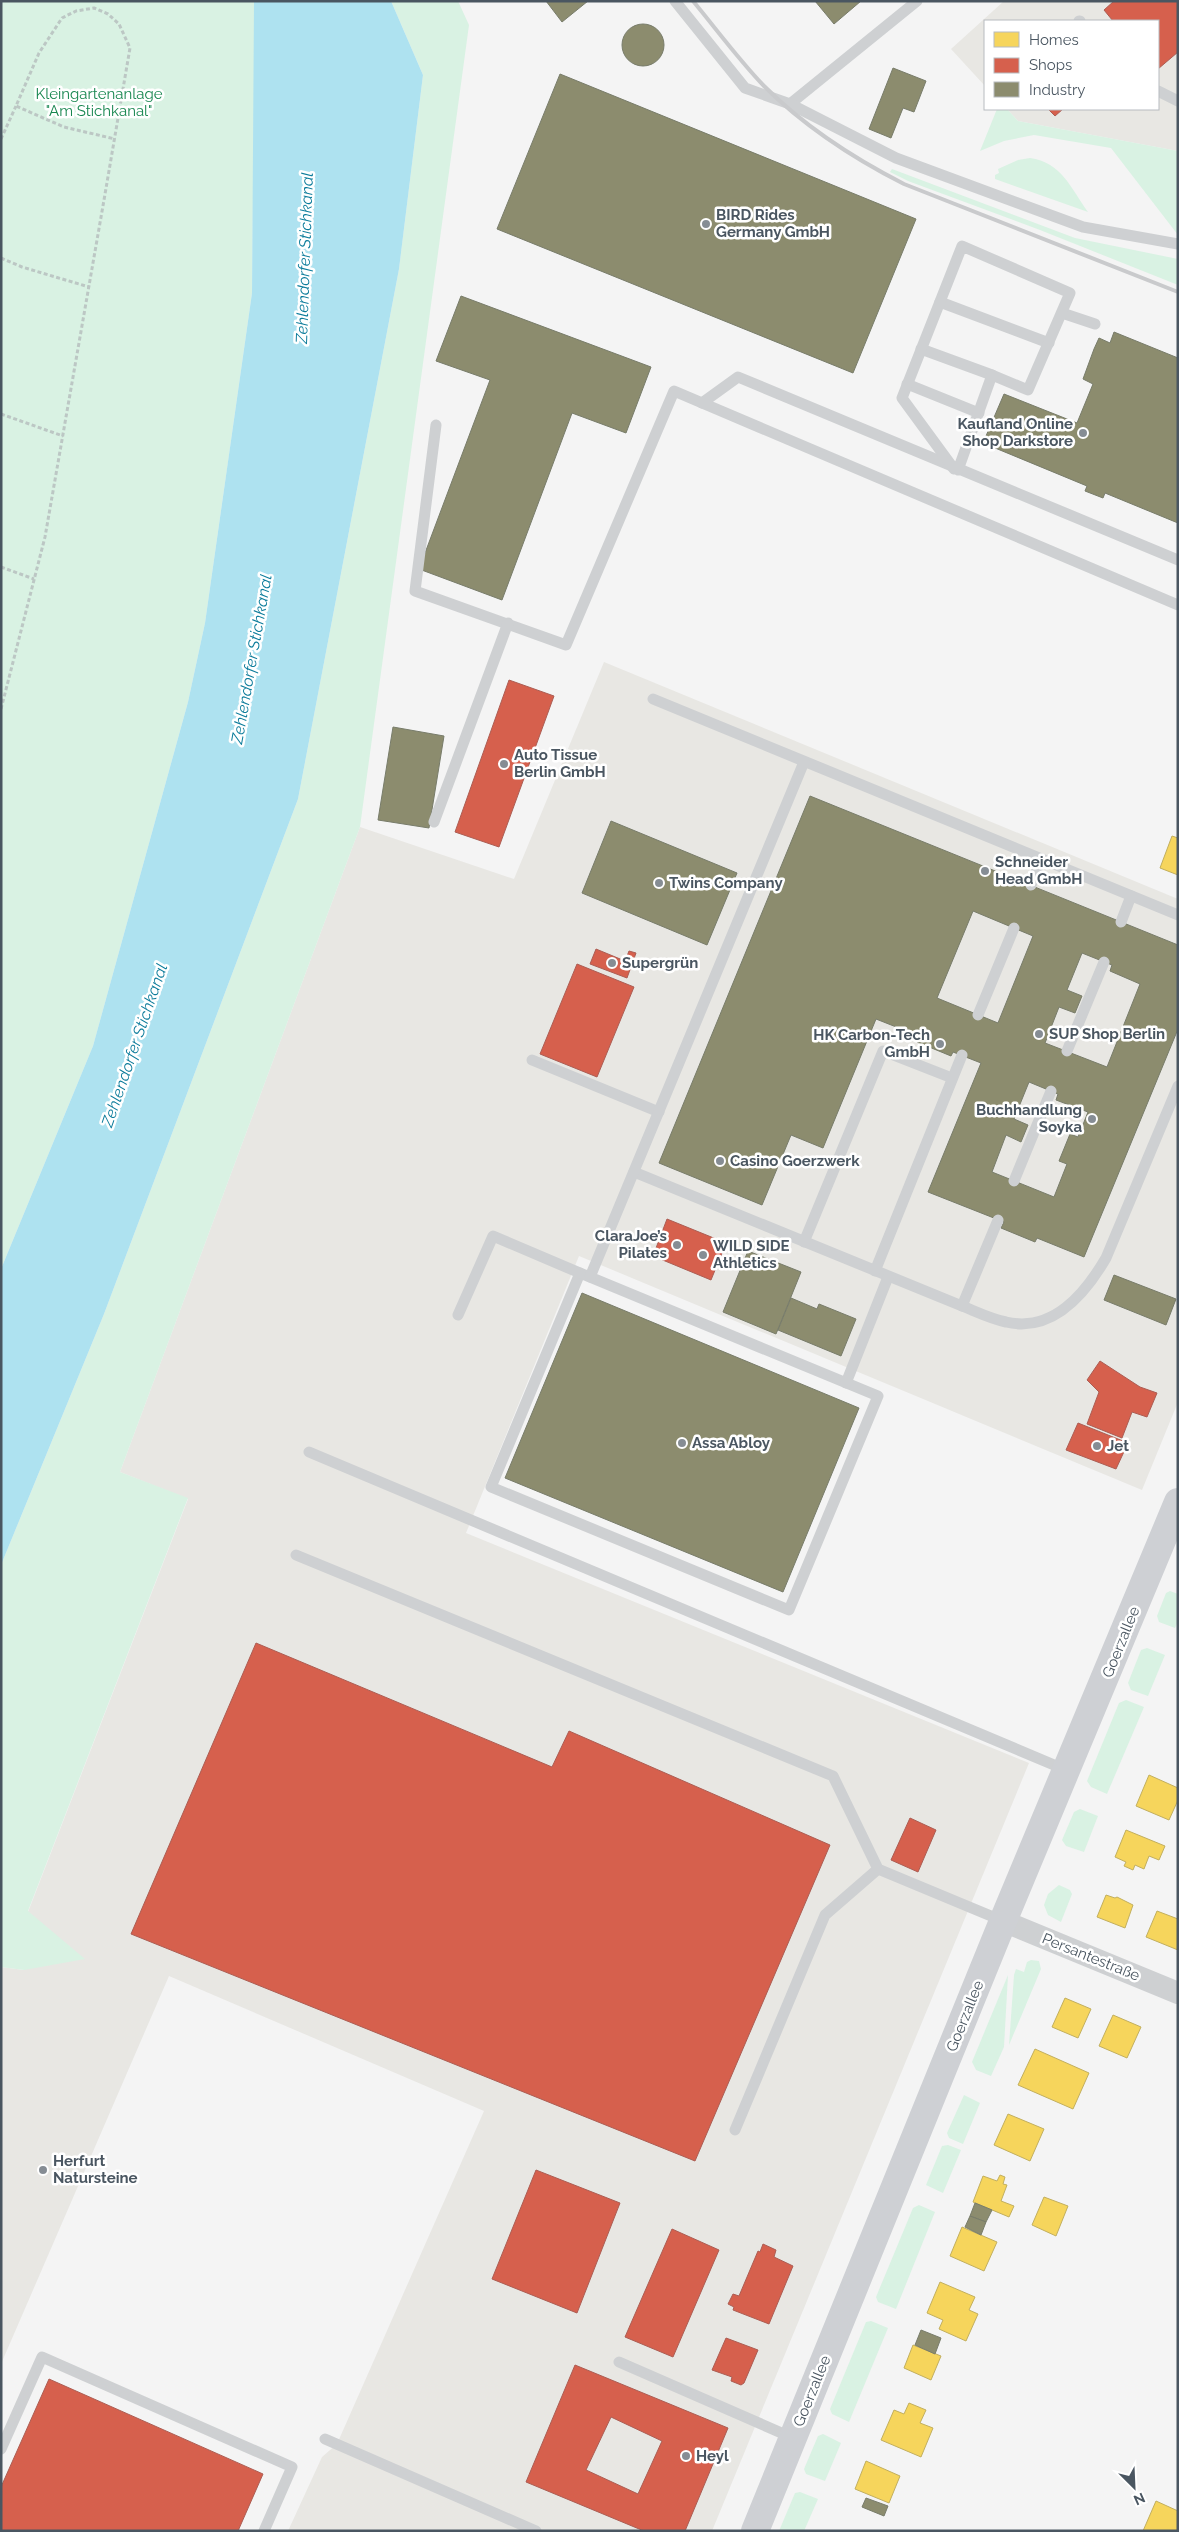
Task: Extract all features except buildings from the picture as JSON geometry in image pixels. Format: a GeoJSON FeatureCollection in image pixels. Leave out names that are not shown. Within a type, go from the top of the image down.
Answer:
{"type":"FeatureCollection","features":[{"type":"Feature","properties":{"kind":"main road","name":"Goerzallee"},"geometry":{"type":"LineString","coordinates":[[756,2531],[1003,1921],[1178,1502]]}},
{"type":"Feature","properties":{"kind":"street","name":"Persantestraße"},"geometry":{"type":"LineString","coordinates":[[1003,1921],[1178,1993]]}},
{"type":"Feature","properties":{"kind":"lane"},"geometry":{"type":"LineString","coordinates":[[675,1],[744,88],[790,104],[896,158],[1074,224],[1178,244]]}},
{"type":"Feature","properties":{"kind":"lane"},"geometry":{"type":"LineString","coordinates":[[790,104],[917,1]]}},
{"type":"Feature","properties":{"kind":"lane"},"geometry":{"type":"LineString","coordinates":[[1159,92],[1178,101]]}},
{"type":"Feature","properties":{"kind":"lane"},"geometry":{"type":"LineString","coordinates":[[921,349],[1028,390],[1070,292],[962,246],[907,384],[902,398],[956,469]]}},
{"type":"Feature","properties":{"kind":"lane"},"geometry":{"type":"LineString","coordinates":[[940,302],[1049,343]]}},
{"type":"Feature","properties":{"kind":"lane"},"geometry":{"type":"LineString","coordinates":[[1062,313],[1095,324]]}},
{"type":"Feature","properties":{"kind":"lane"},"geometry":{"type":"LineString","coordinates":[[956,469],[992,375]]}},
{"type":"Feature","properties":{"kind":"lane"},"geometry":{"type":"LineString","coordinates":[[702,403],[738,377],[1178,560]]}},
{"type":"Feature","properties":{"kind":"lane"},"geometry":{"type":"LineString","coordinates":[[907,384],[978,413]]}},
{"type":"Feature","properties":{"kind":"lane"},"geometry":{"type":"LineString","coordinates":[[436,425],[415,591],[566,645],[674,391],[1178,605]]}},
{"type":"Feature","properties":{"kind":"lane"},"geometry":{"type":"LineString","coordinates":[[434,822],[508,623]]}},
{"type":"Feature","properties":{"kind":"lane"},"geometry":{"type":"LineString","coordinates":[[653,699],[1178,915]]}},
{"type":"Feature","properties":{"kind":"lane"},"geometry":{"type":"LineString","coordinates":[[458,1316],[493,1236],[585,1275],[878,1396],[789,1610],[491,1487],[585,1275],[634,1172],[804,762]]}},
{"type":"Feature","properties":{"kind":"lane"},"geometry":{"type":"LineString","coordinates":[[1031,885],[1042,859]]}},
{"type":"Feature","properties":{"kind":"lane"},"geometry":{"type":"LineString","coordinates":[[1120,922],[1131,896]]}},
{"type":"Feature","properties":{"kind":"lane"},"geometry":{"type":"LineString","coordinates":[[978,1015],[1014,928]]}},
{"type":"Feature","properties":{"kind":"lane"},"geometry":{"type":"LineString","coordinates":[[1067,1051],[1104,962]]}},
{"type":"Feature","properties":{"kind":"lane"},"geometry":{"type":"LineString","coordinates":[[804,1242],[884,1050],[952,1078]]}},
{"type":"Feature","properties":{"kind":"lane"},"geometry":{"type":"LineString","coordinates":[[875,1271],[962,1055]]}},
{"type":"Feature","properties":{"kind":"lane"},"geometry":{"type":"LineString","coordinates":[[532,1060],[659,1112]]}},
{"type":"Feature","properties":{"kind":"lane"},"geometry":{"type":"LineString","coordinates":[[634,1172],[962,1306],[1006,1322],[1027,1324],[1045,1320],[1080,1297],[1093,1282],[1106,1258],[1178,1086]]}},
{"type":"Feature","properties":{"kind":"lane"},"geometry":{"type":"LineString","coordinates":[[1014,1181],[1051,1091]]}},
{"type":"Feature","properties":{"kind":"lane"},"geometry":{"type":"LineString","coordinates":[[962,1306],[998,1220]]}},
{"type":"Feature","properties":{"kind":"lane"},"geometry":{"type":"LineString","coordinates":[[846,1383],[888,1277]]}},
{"type":"Feature","properties":{"kind":"lane"},"geometry":{"type":"LineString","coordinates":[[309,1452],[1067,1770]]}},
{"type":"Feature","properties":{"kind":"lane"},"geometry":{"type":"LineString","coordinates":[[296,1555],[833,1776],[878,1869],[1003,1921]]}},
{"type":"Feature","properties":{"kind":"lane"},"geometry":{"type":"LineString","coordinates":[[735,2130],[825,1915],[878,1869]]}},
{"type":"Feature","properties":{"kind":"lane"},"geometry":{"type":"LineString","coordinates":[[1,2449],[42,2357],[292,2467],[264,2531]]}},
{"type":"Feature","properties":{"kind":"lane"},"geometry":{"type":"LineString","coordinates":[[619,2362],[793,2438]]}},
{"type":"Feature","properties":{"kind":"lane"},"geometry":{"type":"LineString","coordinates":[[324,2439],[536,2531]]}},
{"type":"Feature","properties":{"kind":"path"},"geometry":{"type":"LineString","coordinates":[[1,139],[39,53],[62,18],[76,11],[94,8],[108,14],[119,24],[130,48],[89,287],[45,538],[1,709]]}},
{"type":"Feature","properties":{"kind":"path"},"geometry":{"type":"LineString","coordinates":[[16,106],[64,127],[114,139]]}},
{"type":"Feature","properties":{"kind":"path"},"geometry":{"type":"LineString","coordinates":[[1,258],[22,267],[89,287]]}},
{"type":"Feature","properties":{"kind":"path"},"geometry":{"type":"LineString","coordinates":[[1,414],[63,436]]}},
{"type":"Feature","properties":{"kind":"path"},"geometry":{"type":"LineString","coordinates":[[1,567],[34,579]]}},
{"type":"Feature","properties":{"kind":"shaded area"},"geometry":{"type":"Polygon","coordinates":[[[1004,1],[1178,1],[1178,151],[1018,121],[1008,110],[1159,110],[1159,20],[984,20],[984,85],[951,49],[1004,1]]]}},
{"type":"Feature","properties":{"kind":"shaded area"},"geometry":{"type":"Polygon","coordinates":[[[604,662],[1178,899],[1178,1402],[1142,1490],[579,1256],[466,1533],[1029,1763],[712,2531],[288,2531],[322,2457],[337,2444],[484,2111],[169,1976],[1,2364],[1,1967],[24,1970],[28,1912],[188,1499],[120,1472],[360,827],[514,879],[604,662]]]}},
{"type":"Feature","properties":{"kind":"green space","name":"Kleingartenanlage \"Am Stichkanal\""},"geometry":{"type":"Polygon","coordinates":[[[1,1],[254,1],[255,15],[252,293],[205,623],[188,702],[93,1046],[1,1269],[1,1]]]}},
{"type":"Feature","properties":{"kind":"green space"},"geometry":{"type":"Polygon","coordinates":[[[391,1],[458,1],[469,25],[360,827],[120,1472],[188,1498],[28,1911],[85,1959],[24,1970],[1,1967],[1,1565],[104,1314],[298,799],[399,269],[423,75],[391,1]]]}},
{"type":"Feature","properties":{"kind":"green space"},"geometry":{"type":"Polygon","coordinates":[[[997,110],[1008,110],[1018,121],[1178,151],[1178,235],[1111,148],[1034,135],[1004,141],[980,151],[997,110]]]}},
{"type":"Feature","properties":{"kind":"green space"},"geometry":{"type":"Polygon","coordinates":[[[1030,158],[1041,160],[1057,171],[1070,185],[1088,212],[995,179],[995,175],[999,173],[998,169],[1018,160],[1030,158]]]}},
{"type":"Feature","properties":{"kind":"green space"},"geometry":{"type":"Polygon","coordinates":[[[892,169],[1075,238],[1178,259],[1178,285],[1040,230],[908,181],[890,172],[892,169]]]}},
{"type":"Feature","properties":{"kind":"green space"},"geometry":{"type":"Polygon","coordinates":[[[1170,1591],[1178,1594],[1178,1622],[1175,1628],[1159,1622],[1157,1616],[1166,1593],[1170,1591]]]}},
{"type":"Feature","properties":{"kind":"green space"},"geometry":{"type":"Polygon","coordinates":[[[1147,1648],[1165,1655],[1148,1696],[1131,1690],[1128,1683],[1141,1650],[1147,1648]]]}},
{"type":"Feature","properties":{"kind":"green space"},"geometry":{"type":"Polygon","coordinates":[[[1126,1700],[1144,1707],[1107,1794],[1091,1787],[1087,1781],[1119,1703],[1126,1700]]]}},
{"type":"Feature","properties":{"kind":"green space"},"geometry":{"type":"Polygon","coordinates":[[[1080,1809],[1098,1816],[1084,1852],[1066,1846],[1062,1840],[1074,1812],[1080,1809]]]}},
{"type":"Feature","properties":{"kind":"green space"},"geometry":{"type":"Polygon","coordinates":[[[1059,1885],[1070,1890],[1072,1894],[1061,1922],[1048,1915],[1044,1905],[1048,1894],[1059,1885]]]}},
{"type":"Feature","properties":{"kind":"green space"},"geometry":{"type":"Polygon","coordinates":[[[1031,1960],[1039,1961],[1041,1969],[1009,2045],[1014,1975],[1016,1969],[1024,1972],[1027,1962],[1031,1960]]]}},
{"type":"Feature","properties":{"kind":"green space"},"geometry":{"type":"Polygon","coordinates":[[[1008,1975],[1004,2047],[991,2076],[976,2070],[972,2062],[1008,1975]]]}},
{"type":"Feature","properties":{"kind":"green space"},"geometry":{"type":"Polygon","coordinates":[[[964,2095],[980,2103],[963,2144],[949,2138],[947,2133],[964,2095]]]}},
{"type":"Feature","properties":{"kind":"green space"},"geometry":{"type":"Polygon","coordinates":[[[948,2145],[961,2150],[943,2193],[926,2185],[942,2146],[948,2145]]]}},
{"type":"Feature","properties":{"kind":"green space"},"geometry":{"type":"Polygon","coordinates":[[[919,2205],[935,2212],[896,2309],[878,2302],[876,2297],[913,2208],[919,2205]]]}},
{"type":"Feature","properties":{"kind":"green space"},"geometry":{"type":"Polygon","coordinates":[[[871,2321],[888,2328],[849,2422],[832,2414],[830,2409],[866,2322],[871,2321]]]}},
{"type":"Feature","properties":{"kind":"green space"},"geometry":{"type":"Polygon","coordinates":[[[823,2434],[841,2443],[825,2481],[806,2474],[804,2469],[818,2436],[823,2434]]]}},
{"type":"Feature","properties":{"kind":"green space"},"geometry":{"type":"Polygon","coordinates":[[[800,2492],[818,2499],[804,2531],[779,2531],[795,2493],[800,2492]]]}},
{"type":"Feature","properties":{"kind":"water","name":"Zehlendorfer Stichkanal"},"geometry":{"type":"Polygon","coordinates":[[[254,1],[391,1],[423,75],[399,269],[298,799],[104,1314],[1,1565],[1,1269],[93,1046],[188,702],[205,623],[252,293],[254,1]]]}},
{"type":"Feature","properties":{"kind":"railway"},"geometry":{"type":"LineString","coordinates":[[693,1],[746,66],[780,101],[830,141],[866,163],[904,184],[1178,292]]}},
{"type":"Feature","properties":{"kind":"place","name":"BIRD Rides Germany GmbH"},"geometry":{"type":"Point","coordinates":[706,224]}},
{"type":"Feature","properties":{"kind":"place","name":"Kaufland Online Shop Darkstore"},"geometry":{"type":"Point","coordinates":[1083,433]}},
{"type":"Feature","properties":{"kind":"place","name":"Auto Tissue Berlin GmbH"},"geometry":{"type":"Point","coordinates":[504,764]}},
{"type":"Feature","properties":{"kind":"place","name":"Schneider Head GmbH"},"geometry":{"type":"Point","coordinates":[985,871]}},
{"type":"Feature","properties":{"kind":"place","name":"Twins Company"},"geometry":{"type":"Point","coordinates":[659,883]}},
{"type":"Feature","properties":{"kind":"place","name":"Supergrün"},"geometry":{"type":"Point","coordinates":[612,963]}},
{"type":"Feature","properties":{"kind":"place","name":"SUP Shop Berlin"},"geometry":{"type":"Point","coordinates":[1039,1034]}},
{"type":"Feature","properties":{"kind":"place","name":"HK Carbon-Tech GmbH"},"geometry":{"type":"Point","coordinates":[940,1044]}},
{"type":"Feature","properties":{"kind":"place","name":"Buchhandlung Soyka"},"geometry":{"type":"Point","coordinates":[1092,1119]}},
{"type":"Feature","properties":{"kind":"place","name":"Casino Goerzwerk"},"geometry":{"type":"Point","coordinates":[720,1161]}},
{"type":"Feature","properties":{"kind":"place","name":"ClaraJoe’s Pilates"},"geometry":{"type":"Point","coordinates":[677,1245]}},
{"type":"Feature","properties":{"kind":"place","name":"WILD SIDE Athletics"},"geometry":{"type":"Point","coordinates":[703,1255]}},
{"type":"Feature","properties":{"kind":"place","name":"Assa Abloy"},"geometry":{"type":"Point","coordinates":[682,1443]}},
{"type":"Feature","properties":{"kind":"place","name":"Jet"},"geometry":{"type":"Point","coordinates":[1097,1446]}},
{"type":"Feature","properties":{"kind":"place","name":"Herfurt Natursteine"},"geometry":{"type":"Point","coordinates":[43,2170]}},
{"type":"Feature","properties":{"kind":"place","name":"Heyl"},"geometry":{"type":"Point","coordinates":[686,2456]}}]}
